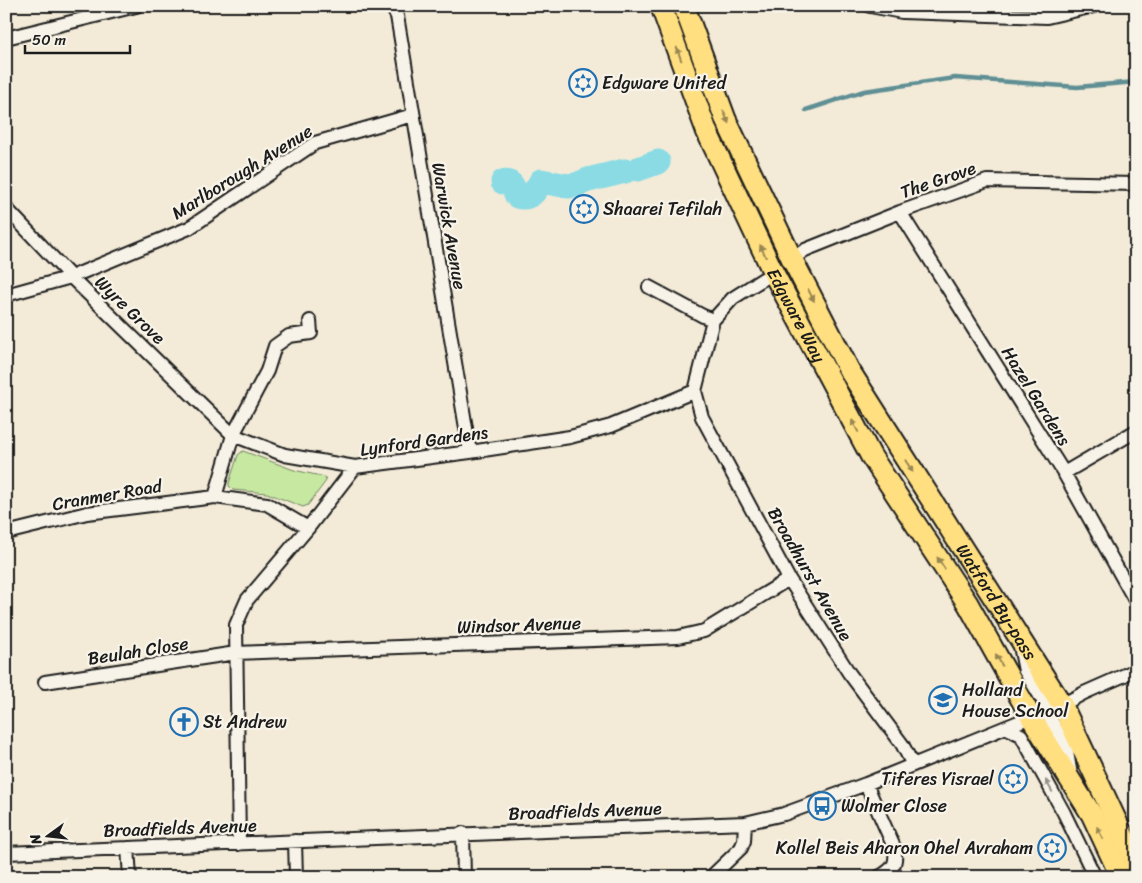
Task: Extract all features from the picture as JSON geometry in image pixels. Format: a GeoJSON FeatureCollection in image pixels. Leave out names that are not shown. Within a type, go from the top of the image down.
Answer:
{"type":"FeatureCollection","features":[{"type":"Feature","properties":{"kind":"highway","name":"Edgware Way"},"geometry":{"type":"LineString","coordinates":[[661,6],[708,132],[774,274],[871,456],[968,604]]}},
{"type":"Feature","properties":{"kind":"highway","name":"Edgware Way"},"geometry":{"type":"LineString","coordinates":[[684,6],[725,118],[792,259],[849,370],[930,499]]}},
{"type":"Feature","properties":{"kind":"highway","name":"Watford By-pass"},"geometry":{"type":"LineString","coordinates":[[930,499],[1019,639],[1047,712]]}},
{"type":"Feature","properties":{"kind":"highway","name":"Watford By-pass"},"geometry":{"type":"LineString","coordinates":[[968,604],[1047,712]]}},
{"type":"Feature","properties":{"kind":"highway"},"geometry":{"type":"LineString","coordinates":[[1047,712],[1072,782],[1092,815],[1121,877]]}},
{"type":"Feature","properties":{"kind":"highway"},"geometry":{"type":"LineString","coordinates":[[1047,712],[1136,862]]}},
{"type":"Feature","properties":{"kind":"street"},"geometry":{"type":"LineString","coordinates":[[6,38],[136,6]]}},
{"type":"Feature","properties":{"kind":"street","name":"Warwick Avenue"},"geometry":{"type":"LineString","coordinates":[[391,6],[397,16],[470,452]]}},
{"type":"Feature","properties":{"kind":"street"},"geometry":{"type":"LineString","coordinates":[[870,6],[902,12],[1047,17],[1094,6]]}},
{"type":"Feature","properties":{"kind":"street","name":"Marlborough Avenue"},"geometry":{"type":"LineString","coordinates":[[6,295],[71,277],[189,228],[315,143],[413,115]]}},
{"type":"Feature","properties":{"kind":"street","name":"The Grove"},"geometry":{"type":"LineString","coordinates":[[792,259],[806,250],[900,212],[987,181],[1136,184]]}},
{"type":"Feature","properties":{"kind":"street","name":"Wyre Grove"},"geometry":{"type":"LineString","coordinates":[[6,208],[71,277],[233,435]]}},
{"type":"Feature","properties":{"kind":"street","name":"Hazel Gardens"},"geometry":{"type":"LineString","coordinates":[[900,212],[1064,473],[1136,602]]}},
{"type":"Feature","properties":{"kind":"street"},"geometry":{"type":"LineString","coordinates":[[695,391],[713,320],[734,298],[774,274]]}},
{"type":"Feature","properties":{"kind":"street"},"geometry":{"type":"LineString","coordinates":[[649,287],[713,320]]}},
{"type":"Feature","properties":{"kind":"street"},"geometry":{"type":"LineString","coordinates":[[215,498],[233,435],[267,371],[275,346],[289,336],[311,333],[310,321]]}},
{"type":"Feature","properties":{"kind":"street","name":"Lynford Gardens"},"geometry":{"type":"LineString","coordinates":[[239,844],[236,625],[247,600],[308,528],[355,467],[578,435],[611,426],[695,391]]}},
{"type":"Feature","properties":{"kind":"street","name":"Broadhurst Avenue"},"geometry":{"type":"LineString","coordinates":[[695,391],[702,417],[789,579],[849,673],[902,744],[913,764]]}},
{"type":"Feature","properties":{"kind":"street"},"geometry":{"type":"LineString","coordinates":[[1064,473],[1136,431]]}},
{"type":"Feature","properties":{"kind":"street"},"geometry":{"type":"LineString","coordinates":[[233,435],[285,455],[355,467]]}},
{"type":"Feature","properties":{"kind":"street","name":"Cranmer Road"},"geometry":{"type":"LineString","coordinates":[[6,533],[87,513],[215,498],[267,504],[308,528]]}},
{"type":"Feature","properties":{"kind":"street","name":"Windsor Avenue"},"geometry":{"type":"LineString","coordinates":[[236,653],[678,637],[704,631],[789,579]]}},
{"type":"Feature","properties":{"kind":"street","name":"Beulah Close"},"geometry":{"type":"LineString","coordinates":[[45,682],[236,653]]}},
{"type":"Feature","properties":{"kind":"street","name":"Broadfields Avenue"},"geometry":{"type":"LineString","coordinates":[[6,853],[746,822],[784,814],[866,784],[1047,712],[1136,670]]}},
{"type":"Feature","properties":{"kind":"street"},"geometry":{"type":"LineString","coordinates":[[1007,728],[1021,735],[1064,813],[1094,877]]}},
{"type":"Feature","properties":{"kind":"street"},"geometry":{"type":"LineString","coordinates":[[866,784],[894,847],[896,856],[890,871],[879,877]]}},
{"type":"Feature","properties":{"kind":"street"},"geometry":{"type":"LineString","coordinates":[[711,877],[741,848],[744,842],[746,822]]}},
{"type":"Feature","properties":{"kind":"street"},"geometry":{"type":"LineString","coordinates":[[463,834],[464,877]]}},
{"type":"Feature","properties":{"kind":"street"},"geometry":{"type":"LineString","coordinates":[[295,841],[296,877]]}},
{"type":"Feature","properties":{"kind":"street"},"geometry":{"type":"LineString","coordinates":[[128,848],[130,877]]}},
{"type":"Feature","properties":{"kind":"green space"},"geometry":{"type":"Polygon","coordinates":[[[243,451],[294,470],[325,477],[326,481],[308,505],[303,507],[267,493],[233,490],[229,483],[238,455],[243,451]]]}},
{"type":"Feature","properties":{"kind":"waterway"},"geometry":{"type":"LineString","coordinates":[[806,110],[864,91],[955,78],[1077,87],[1136,82]]}},
{"type":"Feature","properties":{"kind":"waterway"},"geometry":{"type":"LineString","coordinates":[[638,169],[658,162]]}},
{"type":"Feature","properties":{"kind":"waterway"},"geometry":{"type":"LineString","coordinates":[[503,182],[511,184],[517,196],[526,197],[535,191],[541,181],[568,186],[625,171]]}},
{"type":"Feature","properties":{"kind":"place","name":"Edgware United"},"geometry":{"type":"Point","coordinates":[583,83]}},
{"type":"Feature","properties":{"kind":"place","name":"Shaarei Tefilah"},"geometry":{"type":"Point","coordinates":[584,209]}},
{"type":"Feature","properties":{"kind":"place","name":"Holland House School"},"geometry":{"type":"Point","coordinates":[943,700]}},
{"type":"Feature","properties":{"kind":"place","name":"St Andrew"},"geometry":{"type":"Point","coordinates":[184,722]}},
{"type":"Feature","properties":{"kind":"place","name":"Tiferes Yisrael"},"geometry":{"type":"Point","coordinates":[1013,779]}},
{"type":"Feature","properties":{"kind":"place","name":"Wolmer Close"},"geometry":{"type":"Point","coordinates":[822,806]}},
{"type":"Feature","properties":{"kind":"place","name":"Kollel Beis Aharon Ohel Avraham"},"geometry":{"type":"Point","coordinates":[1052,848]}}]}
